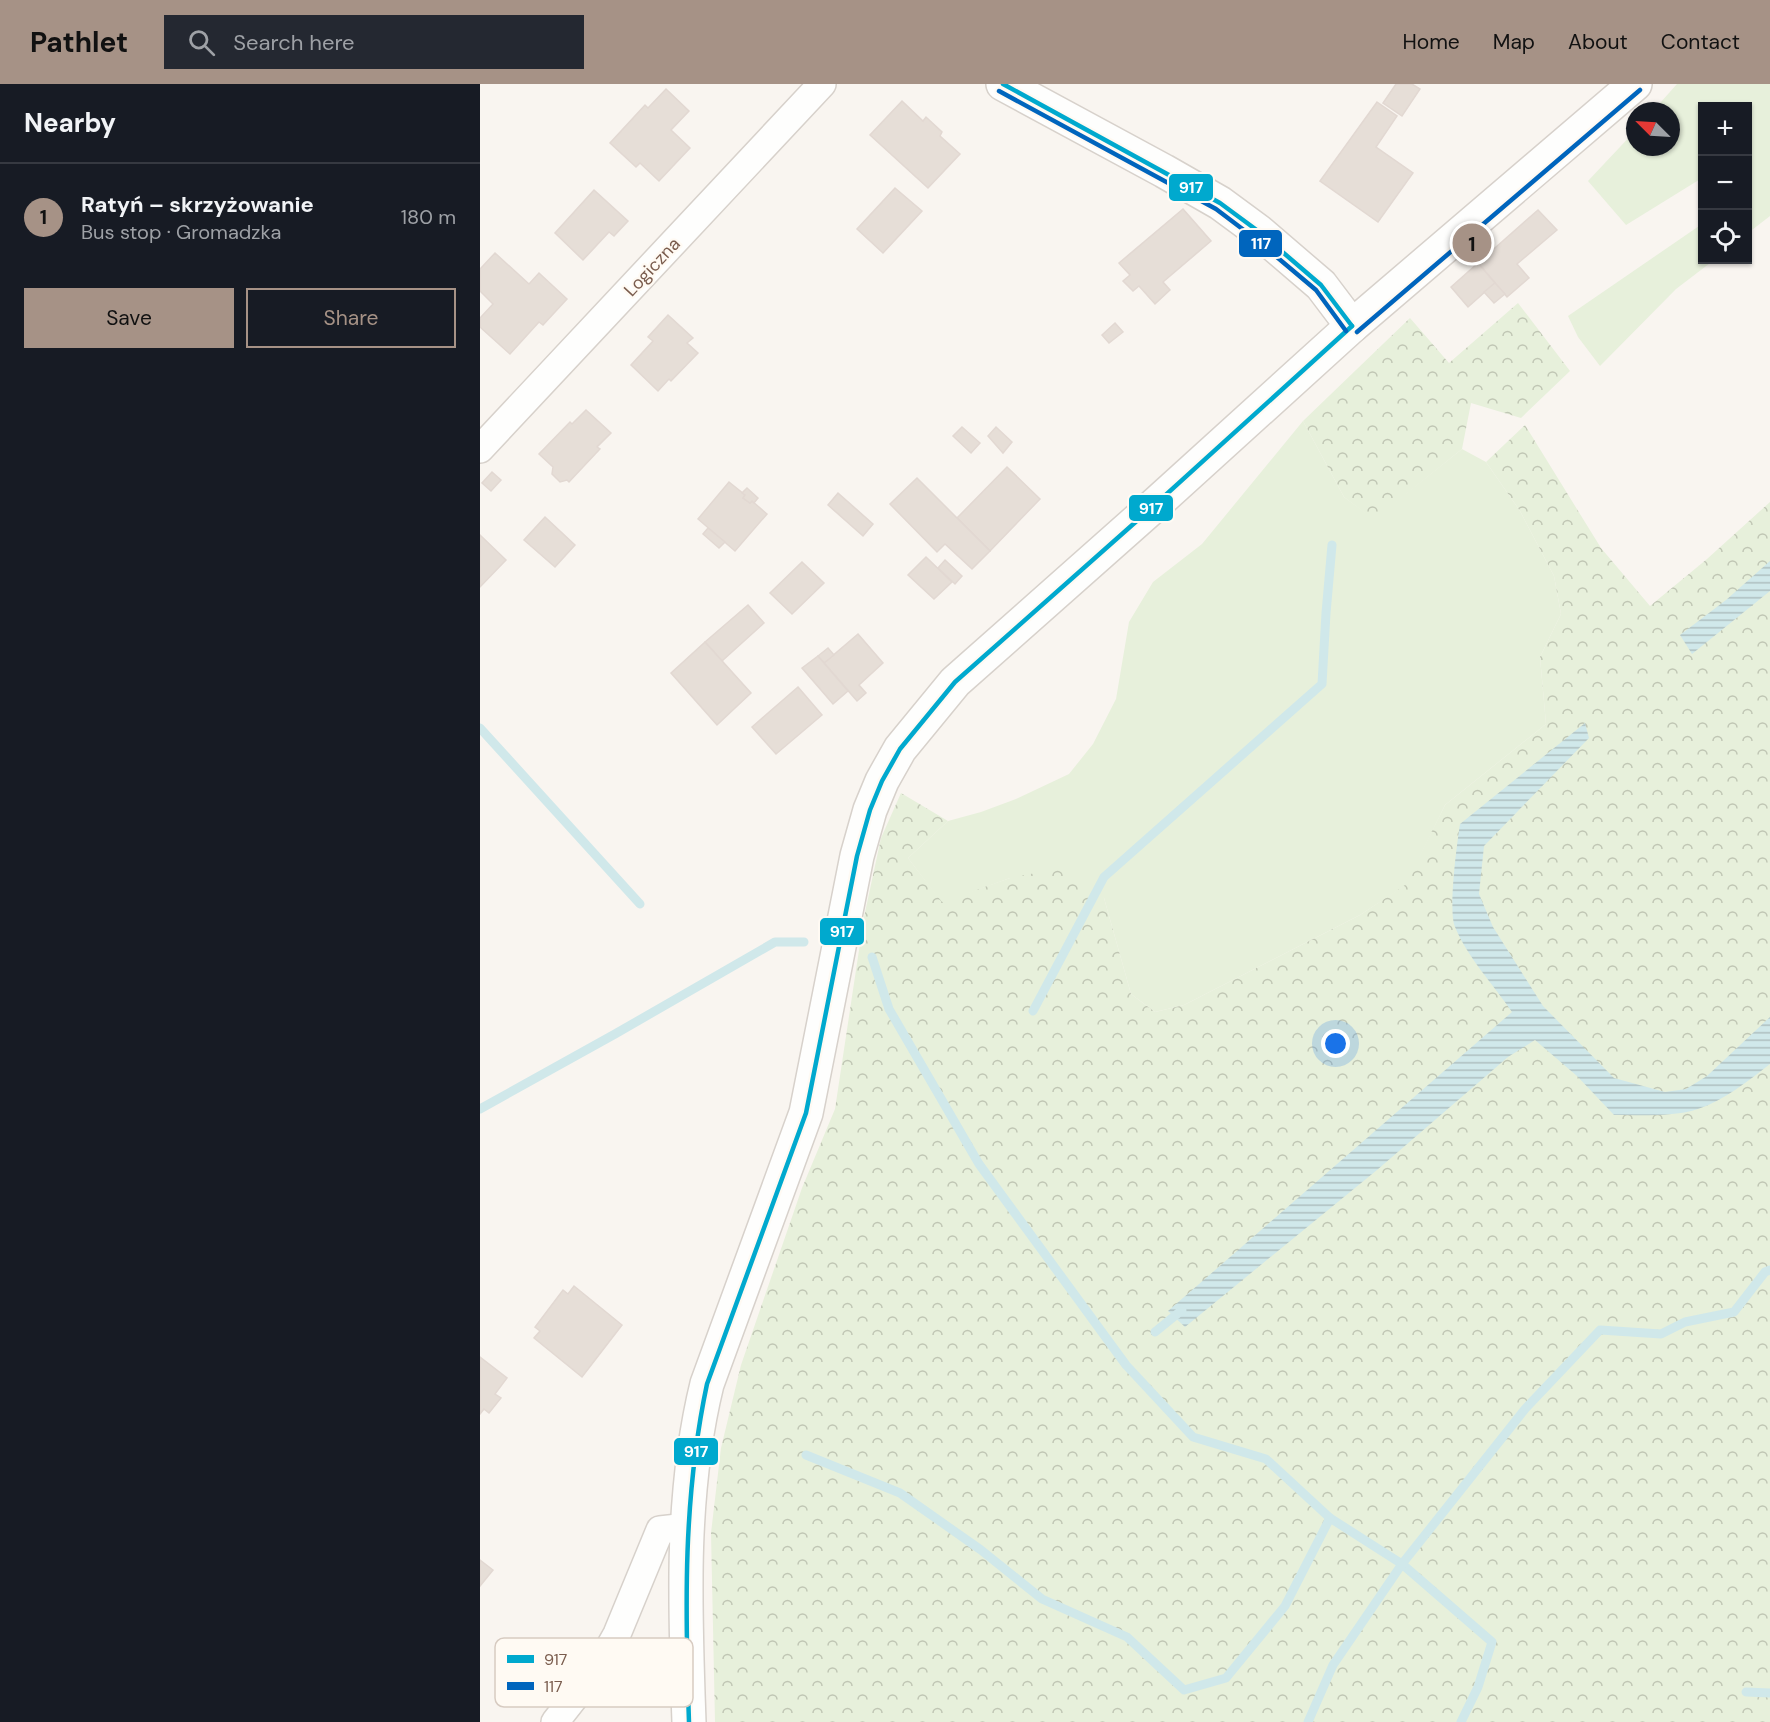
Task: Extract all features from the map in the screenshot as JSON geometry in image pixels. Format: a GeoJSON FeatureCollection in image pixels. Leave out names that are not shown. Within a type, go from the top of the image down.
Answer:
{"type":"FeatureCollection","features":[{"type":"Feature","properties":{"kind":"street","name":"Logiczna"},"geometry":{"type":"LineString","coordinates":[[480,449],[822,84]]}},
{"type":"Feature","properties":{"kind":"street"},"geometry":{"type":"LineString","coordinates":[[1003,84],[1220,203],[1258,231],[1321,285],[1352,326]]}},
{"type":"Feature","properties":{"kind":"street"},"geometry":{"type":"LineString","coordinates":[[687,1638],[687,1527],[692,1461],[699,1414],[707,1384],[806,1113],[857,856],[870,810],[882,780],[900,748],[955,682],[1352,326],[1635,84]]}},
{"type":"Feature","properties":{"kind":"street"},"geometry":{"type":"LineString","coordinates":[[615,1638],[660,1530],[687,1527]]}},
{"type":"Feature","properties":{"kind":"street"},"geometry":{"type":"LineString","coordinates":[[555,1722],[567,1707]]}},
{"type":"Feature","properties":{"kind":"street"},"geometry":{"type":"LineString","coordinates":[[689,1707],[689,1722]]}},
{"type":"Feature","properties":{"kind":"green space"},"geometry":{"type":"Polygon","coordinates":[[[1677,84],[1770,84],[1770,216],[1752,230],[1752,102],[1698,102],[1698,180],[1626,225],[1588,181],[1626,141],[1626,156],[1680,156],[1680,102],[1661,102],[1677,84]]]}},
{"type":"Feature","properties":{"kind":"green space"},"geometry":{"type":"Polygon","coordinates":[[[1698,227],[1698,264],[1709,264],[1676,289],[1600,366],[1578,337],[1568,316],[1698,227]]]}},
{"type":"Feature","properties":{"kind":"green space"},"geometry":{"type":"Polygon","coordinates":[[[1518,303],[1570,371],[1521,418],[1471,403],[1462,449],[1374,520],[1344,497],[1303,421],[1410,318],[1449,363],[1518,303]]]}},
{"type":"Feature","properties":{"kind":"green space"},"geometry":{"type":"Polygon","coordinates":[[[1303,421],[1344,497],[1374,519],[1462,449],[1486,462],[1520,511],[1554,576],[1561,614],[1540,657],[1546,724],[1445,805],[1406,885],[1360,915],[1184,1005],[1155,1012],[1131,994],[1104,898],[1010,878],[942,903],[908,858],[948,821],[1016,799],[1069,774],[1093,744],[1116,699],[1129,622],[1153,582],[1202,544],[1303,421]]]}},
{"type":"Feature","properties":{"kind":"green space"},"geometry":{"type":"Polygon","coordinates":[[[1525,425],[1601,548],[1650,606],[1707,559],[1770,502],[1770,1722],[715,1722],[711,1533],[721,1448],[741,1365],[802,1188],[835,1109],[864,917],[881,838],[901,793],[948,821],[908,858],[942,902],[1010,878],[1072,866],[1104,898],[1131,994],[1155,1012],[1184,1005],[1360,915],[1405,885],[1445,805],[1546,724],[1540,657],[1561,614],[1554,576],[1520,511],[1486,462],[1525,425]]]}},
{"type":"Feature","properties":{"kind":"water"},"geometry":{"type":"Polygon","coordinates":[[[1770,561],[1770,591],[1692,654],[1680,635],[1726,600],[1770,561]]]}},
{"type":"Feature","properties":{"kind":"water"},"geometry":{"type":"Polygon","coordinates":[[[1585,723],[1589,738],[1484,846],[1479,894],[1493,927],[1543,1006],[1614,1078],[1665,1092],[1686,1089],[1707,1076],[1770,1017],[1770,1064],[1727,1095],[1689,1112],[1614,1115],[1577,1076],[1535,1040],[1508,1057],[1377,1170],[1185,1327],[1168,1311],[1512,1012],[1474,960],[1455,927],[1452,907],[1460,824],[1585,723]]]}},
{"type":"Feature","properties":{"kind":"building"},"geometry":{"type":"Polygon","coordinates":[[[1396,84],[1412,84],[1420,89],[1402,116],[1383,103],[1396,84]]]}},
{"type":"Feature","properties":{"kind":"building"},"geometry":{"type":"Polygon","coordinates":[[[666,89],[689,111],[671,130],[690,148],[659,181],[640,163],[636,167],[610,143],[645,105],[648,108],[666,89]]]}},
{"type":"Feature","properties":{"kind":"building"},"geometry":{"type":"Polygon","coordinates":[[[902,101],[923,121],[926,117],[942,132],[940,136],[960,154],[928,188],[870,135],[902,101]]]}},
{"type":"Feature","properties":{"kind":"building"},"geometry":{"type":"Polygon","coordinates":[[[1377,102],[1397,116],[1376,147],[1413,173],[1378,222],[1320,181],[1377,102]]]}},
{"type":"Feature","properties":{"kind":"building"},"geometry":{"type":"Polygon","coordinates":[[[895,188],[922,211],[883,253],[857,229],[895,188]]]}},
{"type":"Feature","properties":{"kind":"building"},"geometry":{"type":"Polygon","coordinates":[[[594,190],[628,221],[614,236],[609,232],[583,260],[555,233],[594,190]]]}},
{"type":"Feature","properties":{"kind":"building"},"geometry":{"type":"Polygon","coordinates":[[[1183,209],[1211,241],[1163,282],[1170,290],[1155,304],[1139,286],[1133,291],[1123,281],[1130,275],[1119,263],[1183,209]]]}},
{"type":"Feature","properties":{"kind":"building"},"geometry":{"type":"Polygon","coordinates":[[[1538,210],[1557,230],[1517,264],[1529,278],[1507,297],[1478,263],[1538,210]]]}},
{"type":"Feature","properties":{"kind":"building"},"geometry":{"type":"Polygon","coordinates":[[[495,253],[529,284],[539,273],[567,299],[543,325],[539,322],[510,354],[480,327],[480,318],[493,304],[480,291],[480,269],[495,253]]]}},
{"type":"Feature","properties":{"kind":"building"},"geometry":{"type":"Polygon","coordinates":[[[1478,263],[1495,283],[1468,307],[1451,287],[1478,263]]]}},
{"type":"Feature","properties":{"kind":"building"},"geometry":{"type":"Polygon","coordinates":[[[1495,283],[1505,294],[1494,303],[1484,292],[1495,283]]]}},
{"type":"Feature","properties":{"kind":"building"},"geometry":{"type":"Polygon","coordinates":[[[668,315],[693,338],[687,343],[698,353],[658,391],[631,365],[653,341],[648,337],[668,315]]]}},
{"type":"Feature","properties":{"kind":"building"},"geometry":{"type":"Polygon","coordinates":[[[1115,323],[1123,332],[1109,343],[1102,335],[1115,323]]]}},
{"type":"Feature","properties":{"kind":"building"},"geometry":{"type":"Polygon","coordinates":[[[586,410],[611,433],[597,447],[600,449],[569,482],[567,480],[560,482],[552,474],[553,467],[539,454],[570,422],[572,424],[586,410]]]}},
{"type":"Feature","properties":{"kind":"building"},"geometry":{"type":"Polygon","coordinates":[[[962,427],[980,443],[971,453],[953,436],[962,427]]]}},
{"type":"Feature","properties":{"kind":"building"},"geometry":{"type":"Polygon","coordinates":[[[996,427],[1012,442],[1003,453],[988,436],[996,427]]]}},
{"type":"Feature","properties":{"kind":"building"},"geometry":{"type":"Polygon","coordinates":[[[1007,467],[1040,499],[990,551],[957,518],[1007,467]]]}},
{"type":"Feature","properties":{"kind":"building"},"geometry":{"type":"Polygon","coordinates":[[[492,472],[501,480],[491,491],[482,483],[492,472]]]}},
{"type":"Feature","properties":{"kind":"building"},"geometry":{"type":"Polygon","coordinates":[[[917,478],[990,551],[972,569],[945,544],[937,552],[890,504],[917,478]]]}},
{"type":"Feature","properties":{"kind":"building"},"geometry":{"type":"Polygon","coordinates":[[[729,482],[745,495],[743,498],[750,503],[752,501],[767,514],[735,551],[698,519],[729,482]]]}},
{"type":"Feature","properties":{"kind":"building"},"geometry":{"type":"Polygon","coordinates":[[[747,488],[758,498],[754,503],[743,498],[745,495],[742,493],[747,488]]]}},
{"type":"Feature","properties":{"kind":"building"},"geometry":{"type":"Polygon","coordinates":[[[838,493],[873,524],[863,536],[828,505],[838,493]]]}},
{"type":"Feature","properties":{"kind":"building"},"geometry":{"type":"Polygon","coordinates":[[[545,517],[575,545],[555,567],[524,540],[545,517]]]}},
{"type":"Feature","properties":{"kind":"building"},"geometry":{"type":"Polygon","coordinates":[[[708,528],[725,542],[719,548],[703,534],[708,528]]]}},
{"type":"Feature","properties":{"kind":"building"},"geometry":{"type":"Polygon","coordinates":[[[480,535],[506,560],[480,587],[480,535]]]}},
{"type":"Feature","properties":{"kind":"building"},"geometry":{"type":"Polygon","coordinates":[[[926,557],[952,582],[934,599],[908,575],[926,557]]]}},
{"type":"Feature","properties":{"kind":"building"},"geometry":{"type":"Polygon","coordinates":[[[945,560],[962,576],[955,584],[938,568],[945,560]]]}},
{"type":"Feature","properties":{"kind":"building"},"geometry":{"type":"Polygon","coordinates":[[[802,562],[824,583],[792,614],[770,593],[802,562]]]}},
{"type":"Feature","properties":{"kind":"building"},"geometry":{"type":"Polygon","coordinates":[[[748,605],[764,623],[722,661],[705,642],[748,605]]]}},
{"type":"Feature","properties":{"kind":"building"},"geometry":{"type":"Polygon","coordinates":[[[858,634],[883,663],[859,685],[866,693],[857,701],[824,663],[858,634]]]}},
{"type":"Feature","properties":{"kind":"building"},"geometry":{"type":"Polygon","coordinates":[[[705,642],[751,693],[717,725],[671,673],[705,642]]]}},
{"type":"Feature","properties":{"kind":"building"},"geometry":{"type":"Polygon","coordinates":[[[828,648],[834,655],[824,663],[818,656],[828,648]]]}},
{"type":"Feature","properties":{"kind":"building"},"geometry":{"type":"Polygon","coordinates":[[[818,656],[848,691],[833,704],[802,668],[818,656]]]}},
{"type":"Feature","properties":{"kind":"building"},"geometry":{"type":"Polygon","coordinates":[[[798,687],[822,715],[776,754],[752,727],[798,687]]]}},
{"type":"Feature","properties":{"kind":"building"},"geometry":{"type":"Polygon","coordinates":[[[574,1286],[622,1325],[582,1377],[534,1338],[540,1331],[535,1327],[563,1290],[568,1294],[574,1286]]]}},
{"type":"Feature","properties":{"kind":"building"},"geometry":{"type":"Polygon","coordinates":[[[480,1357],[507,1378],[495,1394],[501,1398],[489,1413],[484,1409],[480,1414],[480,1357]]]}},
{"type":"Feature","properties":{"kind":"building"},"geometry":{"type":"Polygon","coordinates":[[[480,1560],[493,1570],[480,1586],[480,1560]]]}},
{"type":"Feature","properties":{"kind":"waterway"},"geometry":{"type":"LineString","coordinates":[[1033,1011],[1104,877],[1322,684],[1332,545]]}},
{"type":"Feature","properties":{"kind":"waterway"},"geometry":{"type":"LineString","coordinates":[[480,728],[640,904]]}},
{"type":"Feature","properties":{"kind":"waterway"},"geometry":{"type":"LineString","coordinates":[[480,1109],[775,942],[804,942]]}},
{"type":"Feature","properties":{"kind":"waterway"},"geometry":{"type":"LineString","coordinates":[[872,957],[889,1009],[979,1164],[1126,1365],[1193,1437],[1266,1459],[1330,1518],[1402,1564],[1492,1642],[1478,1687],[1461,1722]]}},
{"type":"Feature","properties":{"kind":"waterway"},"geometry":{"type":"LineString","coordinates":[[1308,1722],[1333,1665],[1402,1564],[1525,1409],[1600,1330],[1661,1334],[1685,1322],[1734,1312],[1765,1272],[1770,1270]]}},
{"type":"Feature","properties":{"kind":"waterway"},"geometry":{"type":"LineString","coordinates":[[1155,1332],[1182,1310]]}},
{"type":"Feature","properties":{"kind":"waterway"},"geometry":{"type":"LineString","coordinates":[[806,1455],[900,1493],[981,1550],[1042,1599],[1127,1637],[1184,1690],[1226,1678],[1285,1606],[1330,1518]]}},
{"type":"Feature","properties":{"kind":"waterway"},"geometry":{"type":"LineString","coordinates":[[1746,1692],[1770,1693]]}},
{"type":"Feature","properties":{"kind":"transit line","name":"917"},"geometry":{"type":"LineString","coordinates":[[1003,84],[1220,203],[1258,231],[1321,285],[1352,326]]}},
{"type":"Feature","properties":{"kind":"transit line","name":"117"},"geometry":{"type":"LineString","coordinates":[[1357,332],[1640,90]]}},
{"type":"Feature","properties":{"kind":"transit line","name":"117"},"geometry":{"type":"LineString","coordinates":[[999,91],[1216,209],[1316,290],[1346,331]]}},
{"type":"Feature","properties":{"kind":"transit line","name":"917"},"geometry":{"type":"LineString","coordinates":[[687,1638],[690,1510],[699,1426],[707,1384],[806,1113],[857,856],[870,810],[882,781],[900,749],[955,682],[1352,326]]}},
{"type":"Feature","properties":{"kind":"transit line","name":"917"},"geometry":{"type":"LineString","coordinates":[[689,1707],[689,1722]]}},
{"type":"Feature","properties":{"kind":"place","name":"Ratyń – skrzyżowanie"},"geometry":{"type":"Point","coordinates":[1472,243]}}]}
